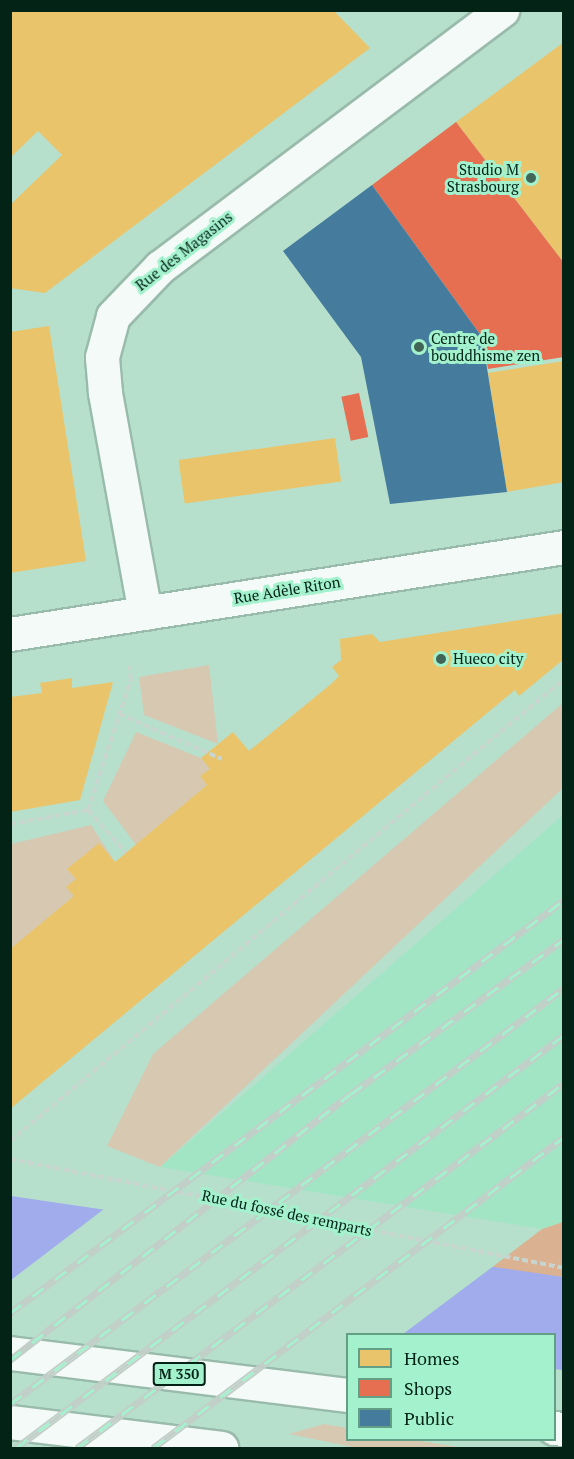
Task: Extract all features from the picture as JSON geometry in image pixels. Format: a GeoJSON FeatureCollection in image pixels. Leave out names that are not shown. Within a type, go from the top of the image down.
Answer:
{"type":"FeatureCollection","features":[{"type":"Feature","properties":{"kind":"main road","name":"Rue des Magasins"},"geometry":{"type":"LineString","coordinates":[[145,613],[103,369],[104,337],[113,316],[160,267],[502,10]]}},
{"type":"Feature","properties":{"kind":"main road","name":"Rue Adèle Riton"},"geometry":{"type":"LineString","coordinates":[[10,634],[564,547]]}},
{"type":"Feature","properties":{"kind":"main road","name":"M 350"},"geometry":{"type":"LineString","coordinates":[[10,1353],[346,1395]]}},
{"type":"Feature","properties":{"kind":"main road"},"geometry":{"type":"LineString","coordinates":[[10,1422],[221,1449]]}},
{"type":"Feature","properties":{"kind":"path"},"geometry":{"type":"LineString","coordinates":[[88,810],[119,714],[129,666]]}},
{"type":"Feature","properties":{"kind":"path"},"geometry":{"type":"LineString","coordinates":[[10,1141],[564,679]]}},
{"type":"Feature","properties":{"kind":"path"},"geometry":{"type":"LineString","coordinates":[[119,714],[222,759]]}},
{"type":"Feature","properties":{"kind":"path"},"geometry":{"type":"LineString","coordinates":[[10,824],[88,810]]}},
{"type":"Feature","properties":{"kind":"path"},"geometry":{"type":"LineString","coordinates":[[88,810],[126,853]]}},
{"type":"Feature","properties":{"kind":"path","name":"Rue du fossé des remparts"},"geometry":{"type":"LineString","coordinates":[[10,1159],[564,1268]]}},
{"type":"Feature","properties":{"kind":"shaded area"},"geometry":{"type":"Polygon","coordinates":[[[209,665],[218,744],[144,715],[139,677],[209,665]]]}},
{"type":"Feature","properties":{"kind":"shaded area"},"geometry":{"type":"Polygon","coordinates":[[[563,703],[563,788],[160,1167],[107,1146],[153,1054],[563,703]]]}},
{"type":"Feature","properties":{"kind":"shaded area"},"geometry":{"type":"Polygon","coordinates":[[[136,732],[201,758],[210,769],[200,776],[207,785],[136,845],[103,801],[136,732]]]}},
{"type":"Feature","properties":{"kind":"shaded area"},"geometry":{"type":"Polygon","coordinates":[[[563,815],[563,1222],[542,1229],[160,1167],[563,815]]]}},
{"type":"Feature","properties":{"kind":"shaded area"},"geometry":{"type":"Polygon","coordinates":[[[91,825],[115,862],[66,887],[74,896],[11,949],[11,844],[91,825]]]}},
{"type":"Feature","properties":{"kind":"shaded area"},"geometry":{"type":"Polygon","coordinates":[[[563,1222],[563,1277],[491,1268],[542,1229],[563,1222]]]}},
{"type":"Feature","properties":{"kind":"shaded area"},"geometry":{"type":"Polygon","coordinates":[[[324,1424],[346,1428],[346,1441],[420,1441],[464,1448],[357,1448],[289,1434],[324,1424]]]}},
{"type":"Feature","properties":{"kind":"water"},"geometry":{"type":"Polygon","coordinates":[[[11,1196],[563,1277],[563,1370],[556,1369],[556,1333],[346,1334],[11,1299],[11,1196]]]}},
{"type":"Feature","properties":{"kind":"pier"},"geometry":{"type":"Polygon","coordinates":[[[108,1206],[495,1265],[404,1333],[346,1333],[346,1349],[10,1302],[11,1280],[108,1206]]]}},
{"type":"Feature","properties":{"kind":"building: Homes"},"geometry":{"type":"Polygon","coordinates":[[[10,10],[333,10],[370,48],[45,293],[10,288],[10,205],[62,155],[38,131],[10,158],[10,10]]]}},
{"type":"Feature","properties":{"kind":"building: Homes","name":"Studio M Strasbourg"},"geometry":{"type":"Polygon","coordinates":[[[564,42],[564,263],[456,122],[564,42]]]}},
{"type":"Feature","properties":{"kind":"building: Homes"},"geometry":{"type":"Polygon","coordinates":[[[49,326],[86,561],[10,573],[10,332],[49,326]]]}},
{"type":"Feature","properties":{"kind":"building: Homes"},"geometry":{"type":"Polygon","coordinates":[[[564,361],[564,482],[507,492],[488,373],[564,361]]]}},
{"type":"Feature","properties":{"kind":"building: Homes"},"geometry":{"type":"Polygon","coordinates":[[[335,438],[341,482],[185,504],[179,460],[335,438]]]}},
{"type":"Feature","properties":{"kind":"building: Homes"},"geometry":{"type":"Polygon","coordinates":[[[564,613],[564,659],[519,696],[515,690],[10,1109],[10,949],[74,896],[66,887],[76,879],[67,869],[99,843],[115,862],[207,785],[200,776],[210,769],[201,758],[233,732],[249,751],[331,684],[339,676],[332,667],[341,660],[340,639],[372,634],[380,642],[564,613]]]}},
{"type":"Feature","properties":{"kind":"building: Homes"},"geometry":{"type":"Polygon","coordinates":[[[72,678],[72,688],[113,682],[80,800],[10,812],[10,697],[42,693],[40,683],[72,678]]]}},
{"type":"Feature","properties":{"kind":"building: Shops"},"geometry":{"type":"Polygon","coordinates":[[[456,122],[564,263],[564,357],[488,369],[482,337],[372,185],[456,122]]]}},
{"type":"Feature","properties":{"kind":"building: Shops"},"geometry":{"type":"Polygon","coordinates":[[[359,393],[368,437],[351,441],[341,397],[359,393]]]}},
{"type":"Feature","properties":{"kind":"building: Public","name":"Centre de bouddhisme zen"},"geometry":{"type":"Polygon","coordinates":[[[372,185],[482,337],[507,492],[390,504],[361,357],[283,251],[372,185]]]}},
{"type":"Feature","properties":{"kind":"railway"},"geometry":{"type":"LineString","coordinates":[[10,1313],[564,900]]}},
{"type":"Feature","properties":{"kind":"railway"},"geometry":{"type":"LineString","coordinates":[[10,1360],[351,1094],[564,939]]}},
{"type":"Feature","properties":{"kind":"railway"},"geometry":{"type":"LineString","coordinates":[[10,1404],[564,988]]}},
{"type":"Feature","properties":{"kind":"railway"},"geometry":{"type":"LineString","coordinates":[[16,1448],[564,1035]]}},
{"type":"Feature","properties":{"kind":"railway"},"geometry":{"type":"LineString","coordinates":[[77,1448],[564,1083]]}},
{"type":"Feature","properties":{"kind":"railway"},"geometry":{"type":"LineString","coordinates":[[153,1448],[564,1137]]}},
{"type":"Feature","properties":{"kind":"place","name":"Studio M Strasbourg"},"geometry":{"type":"Point","coordinates":[531,178]}},
{"type":"Feature","properties":{"kind":"place","name":"Centre de bouddhisme zen"},"geometry":{"type":"Point","coordinates":[419,347]}},
{"type":"Feature","properties":{"kind":"place","name":"Hueco city"},"geometry":{"type":"Point","coordinates":[441,659]}}]}
